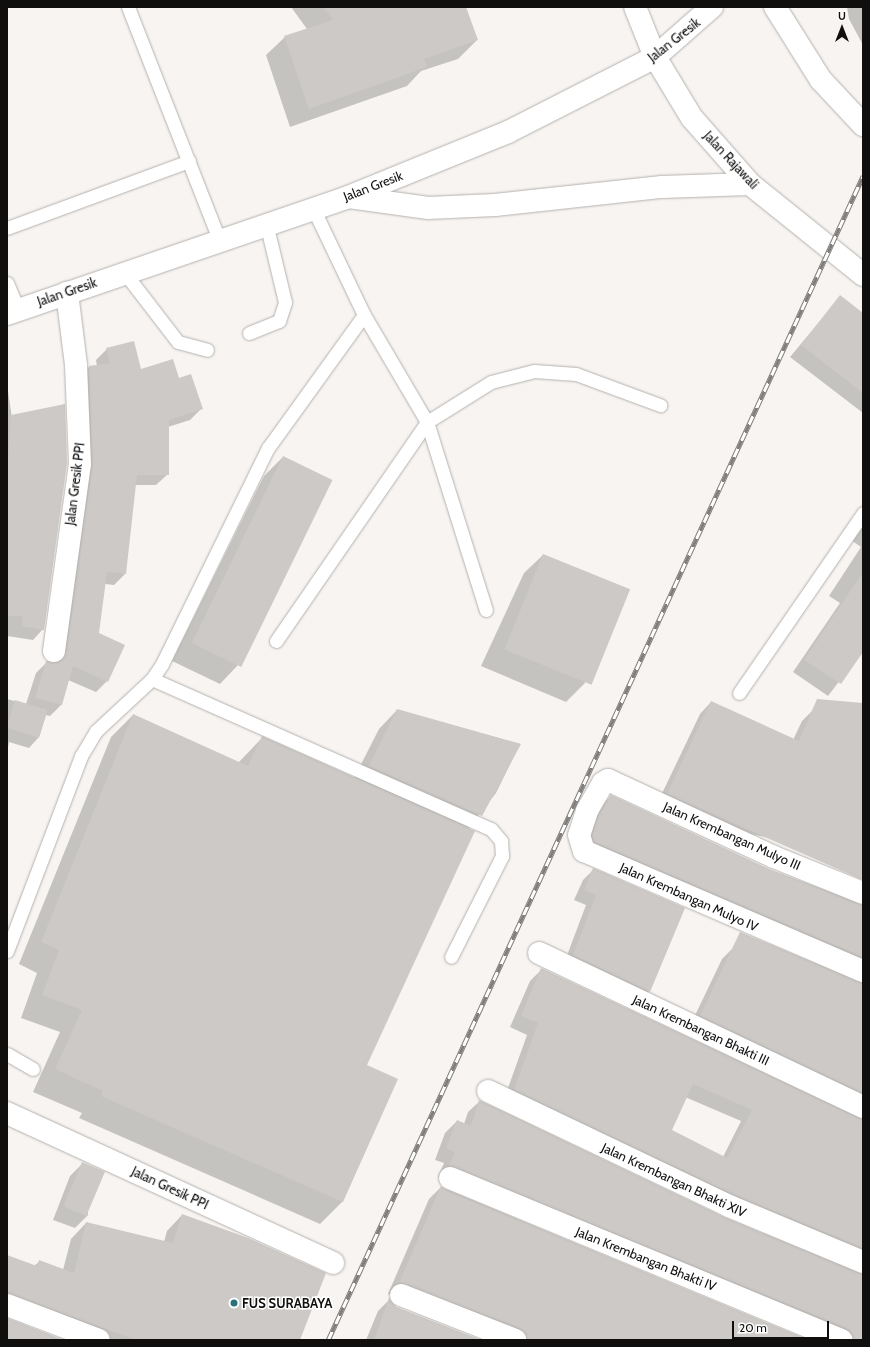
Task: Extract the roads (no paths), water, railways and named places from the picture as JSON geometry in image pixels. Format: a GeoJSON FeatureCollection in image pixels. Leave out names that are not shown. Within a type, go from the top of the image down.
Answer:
{"type":"FeatureCollection","features":[{"type":"Feature","properties":{"kind":"main road","name":"Jalan Rajawali"},"geometry":{"type":"LineString","coordinates":[[636,7],[655,57],[692,118],[750,184],[863,275]]}},
{"type":"Feature","properties":{"kind":"main road","name":"Jalan Gresik"},"geometry":{"type":"LineString","coordinates":[[12,312],[219,239],[348,197],[508,132],[655,57],[712,7]]}},
{"type":"Feature","properties":{"kind":"main road"},"geometry":{"type":"LineString","coordinates":[[775,7],[821,80],[863,124]]}},
{"type":"Feature","properties":{"kind":"main road"},"geometry":{"type":"LineString","coordinates":[[348,197],[428,208],[495,205],[662,186],[750,184]]}},
{"type":"Feature","properties":{"kind":"main road","name":"Jalan Gresik PPI"},"geometry":{"type":"LineString","coordinates":[[54,651],[80,464],[76,365],[67,293]]}},
{"type":"Feature","properties":{"kind":"main road","name":"Jalan Krembangan Mulyo III"},"geometry":{"type":"LineString","coordinates":[[603,783],[616,782],[774,857],[863,893]]}},
{"type":"Feature","properties":{"kind":"main road","name":"Jalan Krembangan Mulyo IV"},"geometry":{"type":"LineString","coordinates":[[603,783],[581,829],[579,843],[584,851],[863,971]]}},
{"type":"Feature","properties":{"kind":"main road","name":"Jalan Krembangan Bhakti III"},"geometry":{"type":"LineString","coordinates":[[539,953],[863,1107]]}},
{"type":"Feature","properties":{"kind":"main road","name":"Jalan Krembangan Bhakti XIV"},"geometry":{"type":"LineString","coordinates":[[488,1091],[545,1122],[729,1206],[863,1262]]}},
{"type":"Feature","properties":{"kind":"main road","name":"Jalan Gresik PPI"},"geometry":{"type":"LineString","coordinates":[[7,1114],[333,1263]]}},
{"type":"Feature","properties":{"kind":"main road","name":"Jalan Krembangan Bhakti IV"},"geometry":{"type":"LineString","coordinates":[[450,1178],[842,1340]]}},
{"type":"Feature","properties":{"kind":"main road"},"geometry":{"type":"LineString","coordinates":[[402,1296],[515,1340]]}},
{"type":"Feature","properties":{"kind":"main road"},"geometry":{"type":"LineString","coordinates":[[7,1304],[99,1340]]}},
{"type":"Feature","properties":{"kind":"lane"},"geometry":{"type":"LineString","coordinates":[[128,7],[219,239]]}},
{"type":"Feature","properties":{"kind":"lane"},"geometry":{"type":"LineString","coordinates":[[7,228],[189,161]]}},
{"type":"Feature","properties":{"kind":"lane"},"geometry":{"type":"LineString","coordinates":[[313,208],[364,315],[427,422],[486,610]]}},
{"type":"Feature","properties":{"kind":"lane"},"geometry":{"type":"LineString","coordinates":[[249,334],[279,321],[285,302],[266,223]]}},
{"type":"Feature","properties":{"kind":"lane"},"geometry":{"type":"LineString","coordinates":[[124,272],[178,342],[207,350]]}},
{"type":"Feature","properties":{"kind":"lane"},"geometry":{"type":"LineString","coordinates":[[7,283],[12,312]]}},
{"type":"Feature","properties":{"kind":"lane"},"geometry":{"type":"LineString","coordinates":[[7,951],[81,756],[96,731],[152,679],[268,448],[364,315]]}},
{"type":"Feature","properties":{"kind":"lane"},"geometry":{"type":"LineString","coordinates":[[276,641],[427,422],[491,382],[534,371],[576,374],[660,404]]}},
{"type":"Feature","properties":{"kind":"lane"},"geometry":{"type":"LineString","coordinates":[[739,692],[863,513]]}},
{"type":"Feature","properties":{"kind":"lane"},"geometry":{"type":"LineString","coordinates":[[152,679],[491,829],[501,841],[502,856],[452,957]]}},
{"type":"Feature","properties":{"kind":"lane"},"geometry":{"type":"LineString","coordinates":[[7,1054],[33,1069]]}},
{"type":"Feature","properties":{"kind":"railway"},"geometry":{"type":"LineString","coordinates":[[328,1340],[863,176]]}},
{"type":"Feature","properties":{"kind":"place","name":"FUS SURABAYA"},"geometry":{"type":"Point","coordinates":[234,1303]}}]}
